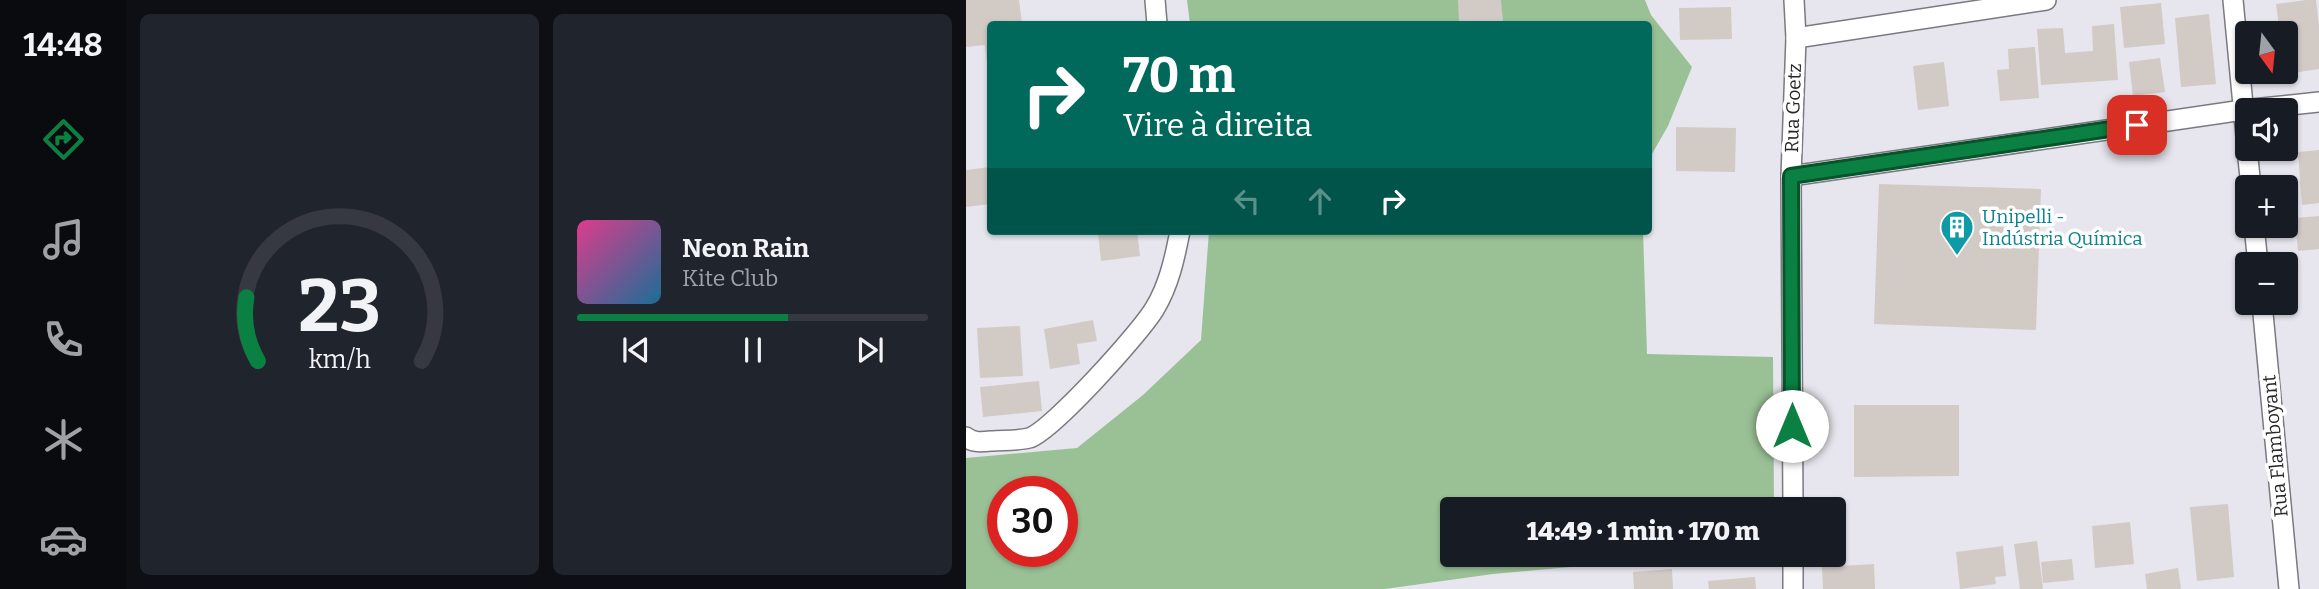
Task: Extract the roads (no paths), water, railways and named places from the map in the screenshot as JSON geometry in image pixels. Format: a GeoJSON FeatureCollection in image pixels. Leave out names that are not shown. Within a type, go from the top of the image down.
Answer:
{"type":"FeatureCollection","features":[{"type":"Feature","properties":{"kind":"street"},"geometry":{"type":"LineString","coordinates":[[1155,0],[1157,21]]}},
{"type":"Feature","properties":{"kind":"street","name":"Rua Goetz"},"geometry":{"type":"LineString","coordinates":[[1793,497],[1791,176],[1796,38],[1794,0]]}},
{"type":"Feature","properties":{"kind":"street"},"geometry":{"type":"LineString","coordinates":[[1796,38],[2046,0]]}},
{"type":"Feature","properties":{"kind":"street"},"geometry":{"type":"LineString","coordinates":[[2233,0],[2243,98]]}},
{"type":"Feature","properties":{"kind":"street"},"geometry":{"type":"LineString","coordinates":[[2298,104],[2319,102]]}},
{"type":"Feature","properties":{"kind":"street"},"geometry":{"type":"LineString","coordinates":[[1791,176],[2235,111]]}},
{"type":"Feature","properties":{"kind":"street"},"geometry":{"type":"LineString","coordinates":[[966,437],[970,441],[982,442],[1030,438],[1043,430],[1105,369],[1156,307],[1175,261],[1179,235]]}},
{"type":"Feature","properties":{"kind":"street","name":"Rua Flamboyant"},"geometry":{"type":"LineString","coordinates":[[2263,315],[2289,589]]}},
{"type":"Feature","properties":{"kind":"street"},"geometry":{"type":"LineString","coordinates":[[1793,567],[1793,589]]}},
{"type":"Feature","properties":{"kind":"place","name":"Unipelli - Indústria Química"},"geometry":{"type":"Point","coordinates":[1957,257]}}]}
